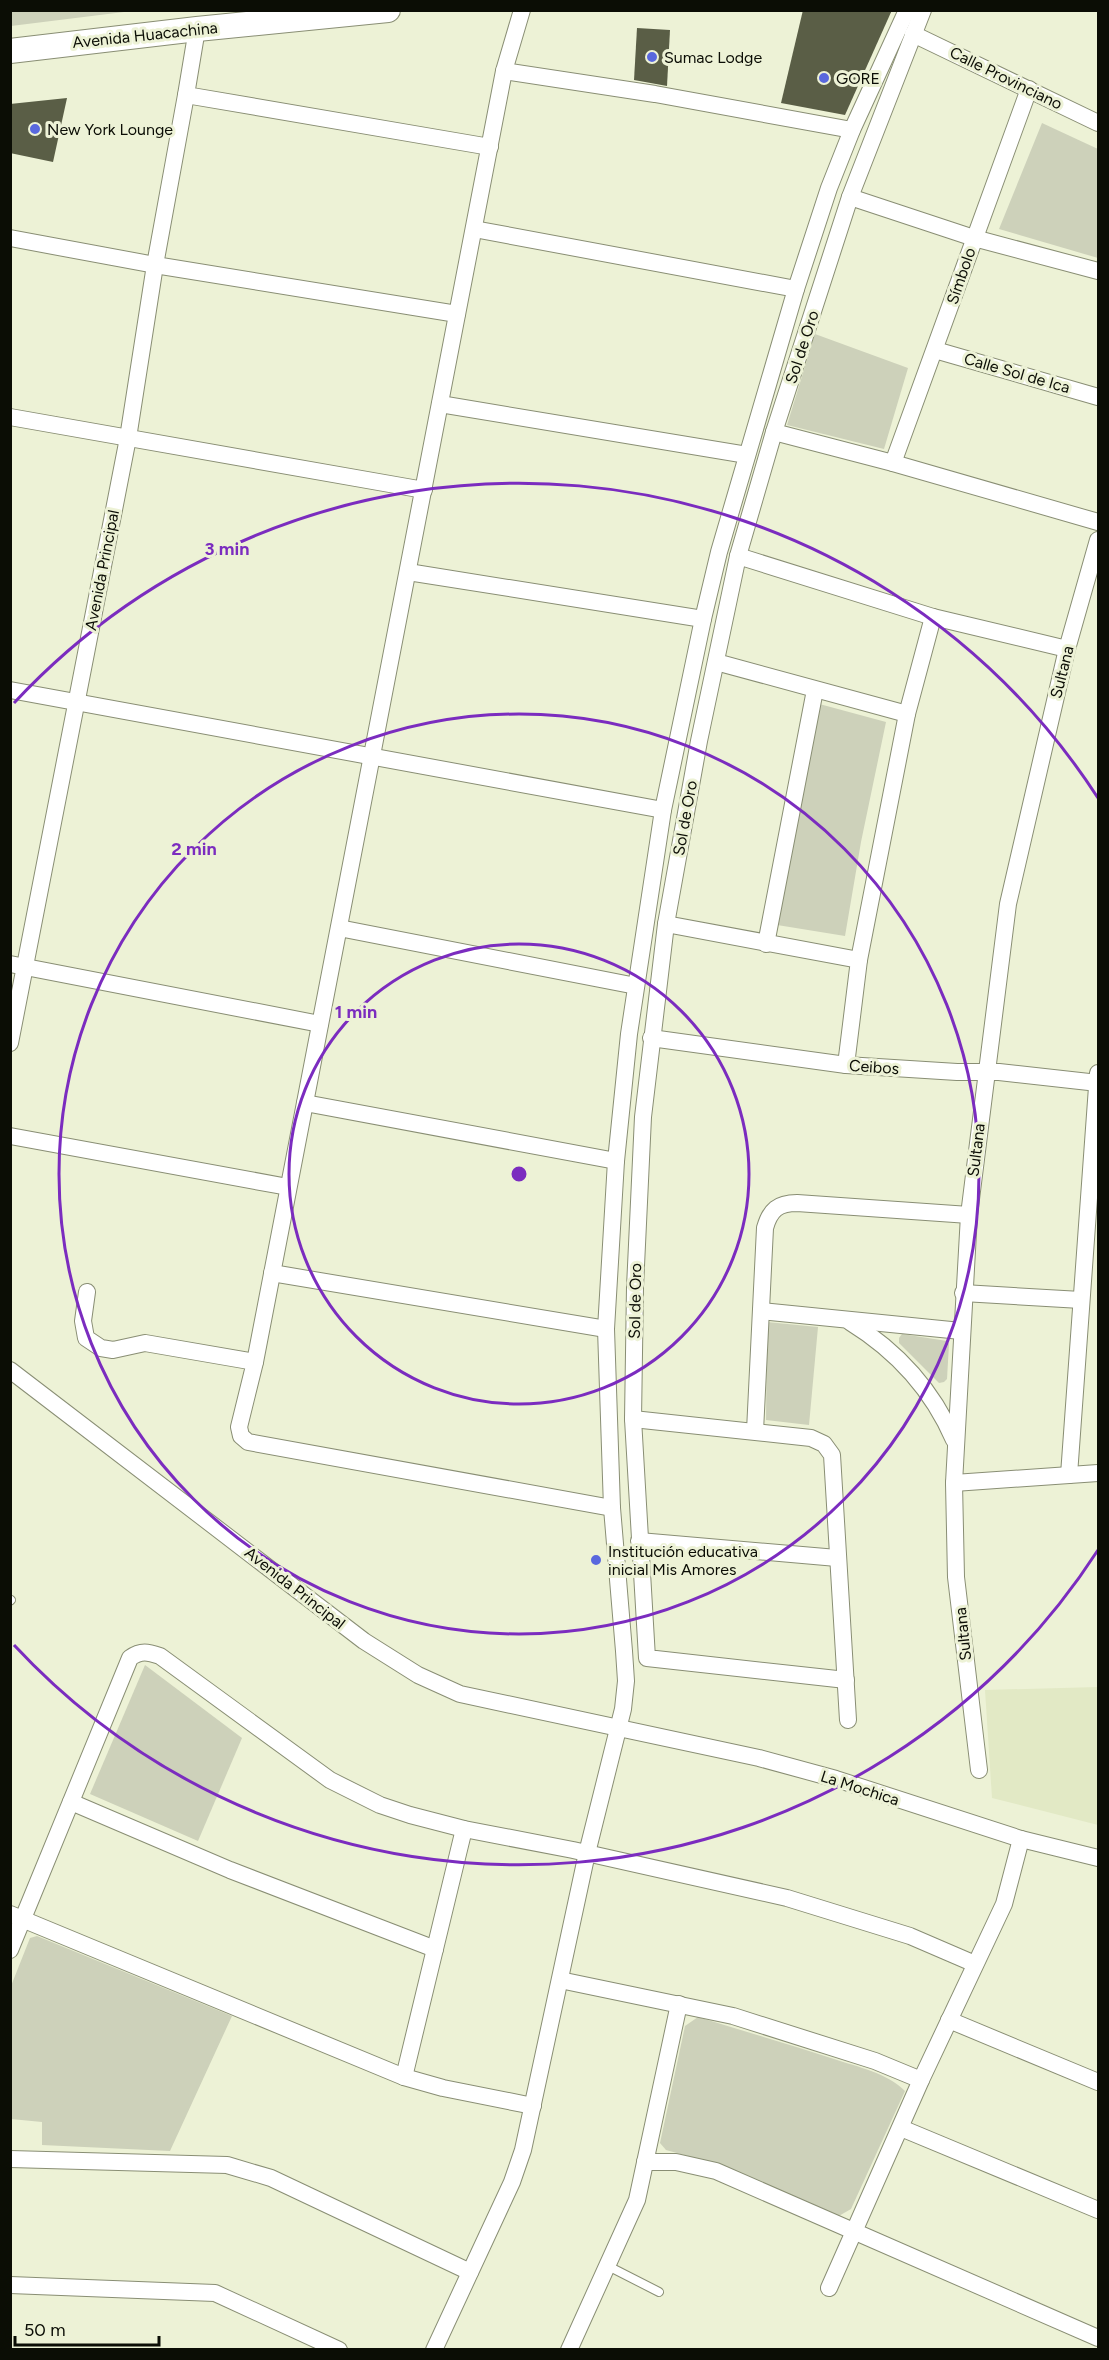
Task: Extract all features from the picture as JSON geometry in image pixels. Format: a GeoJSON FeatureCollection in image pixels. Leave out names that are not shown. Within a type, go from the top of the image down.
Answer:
{"type":"FeatureCollection","features":[{"type":"Feature","properties":{"kind":"main road","name":"Avenida Huacachina"},"geometry":{"type":"LineString","coordinates":[[10,51],[196,29],[263,16],[388,10]]}},
{"type":"Feature","properties":{"kind":"street"},"geometry":{"type":"LineString","coordinates":[[522,10],[504,71],[255,1362],[239,1427],[241,1436],[248,1442],[612,1508]]}},
{"type":"Feature","properties":{"kind":"street"},"geometry":{"type":"LineString","coordinates":[[434,2349],[512,2182],[523,2150],[587,1853],[623,1709],[626,1681],[612,1508],[606,1329],[616,1161],[636,986],[663,810],[703,619],[747,455],[796,289],[829,188],[852,130],[906,10]]}},
{"type":"Feature","properties":{"kind":"street","name":"Sol de Oro"},"geometry":{"type":"LineString","coordinates":[[846,1680],[647,1658],[633,1419],[640,1166],[651,1038],[666,924],[697,752],[738,556],[774,432],[850,197],[923,10]]}},
{"type":"Feature","properties":{"kind":"street","name":"Avenida Principal"},"geometry":{"type":"LineString","coordinates":[[10,1043],[18,966],[77,702],[128,438],[196,29]]}},
{"type":"Feature","properties":{"kind":"street","name":"Calle Provinciano"},"geometry":{"type":"LineString","coordinates":[[913,34],[1098,123]]}},
{"type":"Feature","properties":{"kind":"street"},"geometry":{"type":"LineString","coordinates":[[504,71],[655,94],[852,130]]}},
{"type":"Feature","properties":{"kind":"street","name":"Símbolo"},"geometry":{"type":"LineString","coordinates":[[893,463],[1029,89]]}},
{"type":"Feature","properties":{"kind":"street"},"geometry":{"type":"LineString","coordinates":[[186,95],[490,147]]}},
{"type":"Feature","properties":{"kind":"street"},"geometry":{"type":"LineString","coordinates":[[850,197],[974,238],[1098,271]]}},
{"type":"Feature","properties":{"kind":"street"},"geometry":{"type":"LineString","coordinates":[[474,230],[796,289]]}},
{"type":"Feature","properties":{"kind":"street"},"geometry":{"type":"LineString","coordinates":[[10,238],[155,265],[458,314]]}},
{"type":"Feature","properties":{"kind":"street","name":"Calle Sol de Ica"},"geometry":{"type":"LineString","coordinates":[[935,350],[1098,397]]}},
{"type":"Feature","properties":{"kind":"street"},"geometry":{"type":"LineString","coordinates":[[440,404],[747,455]]}},
{"type":"Feature","properties":{"kind":"street"},"geometry":{"type":"LineString","coordinates":[[10,417],[424,490]]}},
{"type":"Feature","properties":{"kind":"street"},"geometry":{"type":"LineString","coordinates":[[774,432],[893,463],[1098,522]]}},
{"type":"Feature","properties":{"kind":"street","name":"Sultana"},"geometry":{"type":"LineString","coordinates":[[979,1770],[956,1577],[954,1483],[969,1215],[1008,904],[1067,649],[1098,540]]}},
{"type":"Feature","properties":{"kind":"street"},"geometry":{"type":"LineString","coordinates":[[738,556],[933,617],[1067,649]]}},
{"type":"Feature","properties":{"kind":"street"},"geometry":{"type":"LineString","coordinates":[[408,572],[703,619]]}},
{"type":"Feature","properties":{"kind":"street"},"geometry":{"type":"LineString","coordinates":[[846,1065],[859,960],[907,714],[933,617]]}},
{"type":"Feature","properties":{"kind":"street"},"geometry":{"type":"LineString","coordinates":[[716,662],[907,714]]}},
{"type":"Feature","properties":{"kind":"street"},"geometry":{"type":"LineString","coordinates":[[10,690],[663,810]]}},
{"type":"Feature","properties":{"kind":"street"},"geometry":{"type":"LineString","coordinates":[[766,944],[815,690]]}},
{"type":"Feature","properties":{"kind":"street"},"geometry":{"type":"LineString","coordinates":[[666,924],[859,960]]}},
{"type":"Feature","properties":{"kind":"street"},"geometry":{"type":"LineString","coordinates":[[339,928],[636,986]]}},
{"type":"Feature","properties":{"kind":"street"},"geometry":{"type":"LineString","coordinates":[[18,966],[320,1024]]}},
{"type":"Feature","properties":{"kind":"street","name":"Ceibos"},"geometry":{"type":"LineString","coordinates":[[651,1038],[846,1065],[1098,1079]]}},
{"type":"Feature","properties":{"kind":"street"},"geometry":{"type":"LineString","coordinates":[[1069,1475],[1081,1300],[1093,1199],[1098,1079]]}},
{"type":"Feature","properties":{"kind":"street"},"geometry":{"type":"LineString","coordinates":[[305,1103],[616,1161]]}},
{"type":"Feature","properties":{"kind":"street"},"geometry":{"type":"LineString","coordinates":[[10,1136],[288,1187]]}},
{"type":"Feature","properties":{"kind":"street"},"geometry":{"type":"LineString","coordinates":[[755,1431],[765,1228],[768,1216],[776,1207],[786,1203],[797,1203],[969,1215]]}},
{"type":"Feature","properties":{"kind":"street"},"geometry":{"type":"LineString","coordinates":[[272,1273],[606,1329]]}},
{"type":"Feature","properties":{"kind":"street"},"geometry":{"type":"LineString","coordinates":[[87,1292],[83,1321],[86,1338],[101,1348],[113,1350],[145,1343],[255,1362]]}},
{"type":"Feature","properties":{"kind":"street"},"geometry":{"type":"LineString","coordinates":[[963,1293],[1081,1300]]}},
{"type":"Feature","properties":{"kind":"street"},"geometry":{"type":"LineString","coordinates":[[761,1311],[961,1331]]}},
{"type":"Feature","properties":{"kind":"street"},"geometry":{"type":"LineString","coordinates":[[844,1319],[875,1337],[909,1369],[934,1401],[956,1444]]}},
{"type":"Feature","properties":{"kind":"street","name":"Avenida Principal"},"geometry":{"type":"LineString","coordinates":[[10,1370],[364,1641],[417,1675],[460,1694],[618,1728]]}},
{"type":"Feature","properties":{"kind":"street"},"geometry":{"type":"LineString","coordinates":[[633,1419],[811,1438],[824,1444],[832,1455],[848,1720]]}},
{"type":"Feature","properties":{"kind":"street"},"geometry":{"type":"LineString","coordinates":[[954,1483],[1098,1473]]}},
{"type":"Feature","properties":{"kind":"street"},"geometry":{"type":"LineString","coordinates":[[639,1541],[837,1558]]}},
{"type":"Feature","properties":{"kind":"street"},"geometry":{"type":"LineString","coordinates":[[10,1950],[17,1916],[71,1802],[130,1658],[138,1652],[148,1652],[160,1656],[357,1796],[400,1812],[464,1829],[587,1853],[788,1898],[910,1936],[975,1965]]}},
{"type":"Feature","properties":{"kind":"street","name":"La Mochica"},"geometry":{"type":"LineString","coordinates":[[618,1728],[759,1758],[814,1773],[1021,1839],[1098,1858]]}},
{"type":"Feature","properties":{"kind":"street"},"geometry":{"type":"LineString","coordinates":[[71,1802],[230,1870],[435,1949]]}},
{"type":"Feature","properties":{"kind":"street"},"geometry":{"type":"LineString","coordinates":[[404,2077],[464,1829]]}},
{"type":"Feature","properties":{"kind":"street"},"geometry":{"type":"LineString","coordinates":[[829,2288],[921,2080],[1004,1904],[1021,1839]]}},
{"type":"Feature","properties":{"kind":"street"},"geometry":{"type":"LineString","coordinates":[[17,1916],[404,2077],[443,2088],[533,2106]]}},
{"type":"Feature","properties":{"kind":"street"},"geometry":{"type":"LineString","coordinates":[[560,1980],[733,2016],[875,2061],[921,2080]]}},
{"type":"Feature","properties":{"kind":"street"},"geometry":{"type":"LineString","coordinates":[[568,2349],[633,2213],[680,2004]]}},
{"type":"Feature","properties":{"kind":"street"},"geometry":{"type":"LineString","coordinates":[[949,2020],[1098,2082]]}},
{"type":"Feature","properties":{"kind":"street"},"geometry":{"type":"LineString","coordinates":[[901,2128],[1098,2210]]}},
{"type":"Feature","properties":{"kind":"street"},"geometry":{"type":"LineString","coordinates":[[10,2159],[227,2165],[250,2170],[470,2272]]}},
{"type":"Feature","properties":{"kind":"street"},"geometry":{"type":"LineString","coordinates":[[645,2162],[676,2162],[716,2171],[1098,2338]]}},
{"type":"Feature","properties":{"kind":"street"},"geometry":{"type":"LineString","coordinates":[[10,2285],[215,2293],[339,2349]]}},
{"type":"Feature","properties":{"kind":"lane"},"geometry":{"type":"LineString","coordinates":[[608,2266],[659,2292]]}},
{"type":"Feature","properties":{"kind":"shaded area"},"geometry":{"type":"Polygon","coordinates":[[[11,10],[132,10],[132,11],[11,26],[11,10]]]}},
{"type":"Feature","properties":{"kind":"shaded area"},"geometry":{"type":"Polygon","coordinates":[[[1042,123],[1098,149],[1098,258],[999,229],[1042,123]]]}},
{"type":"Feature","properties":{"kind":"shaded area"},"geometry":{"type":"Polygon","coordinates":[[[815,334],[908,368],[884,449],[787,425],[815,334]]]}},
{"type":"Feature","properties":{"kind":"shaded area"},"geometry":{"type":"Polygon","coordinates":[[[812,702],[886,722],[861,842],[845,936],[771,924],[812,702]]]}},
{"type":"Feature","properties":{"kind":"shaded area"},"geometry":{"type":"Polygon","coordinates":[[[767,1322],[818,1327],[809,1425],[766,1420],[767,1322]]]}},
{"type":"Feature","properties":{"kind":"shaded area"},"geometry":{"type":"Polygon","coordinates":[[[902,1334],[947,1341],[949,1344],[947,1379],[944,1382],[939,1383],[899,1343],[902,1334]]]}},
{"type":"Feature","properties":{"kind":"shaded area"},"geometry":{"type":"Polygon","coordinates":[[[145,1665],[242,1738],[198,1841],[90,1794],[145,1665]]]}},
{"type":"Feature","properties":{"kind":"shaded area"},"geometry":{"type":"Polygon","coordinates":[[[1098,1687],[1098,1825],[992,1798],[985,1690],[1098,1687]]]}},
{"type":"Feature","properties":{"kind":"shaded area"},"geometry":{"type":"Polygon","coordinates":[[[37,1936],[232,2016],[170,2151],[42,2145],[42,2122],[11,2119],[11,1986],[30,1938],[37,1936]]]}},
{"type":"Feature","properties":{"kind":"shaded area"},"geometry":{"type":"Polygon","coordinates":[[[698,2017],[872,2071],[905,2091],[851,2209],[837,2217],[717,2164],[666,2150],[660,2143],[685,2026],[698,2017]]]}},
{"type":"Feature","properties":{"kind":"building","name":"GORE"},"geometry":{"type":"Polygon","coordinates":[[[803,10],[892,10],[845,115],[781,103],[803,10]]]}},
{"type":"Feature","properties":{"kind":"building","name":"Sumac Lodge"},"geometry":{"type":"Polygon","coordinates":[[[637,28],[670,30],[667,86],[634,80],[637,28]]]}},
{"type":"Feature","properties":{"kind":"building","name":"New York Lounge"},"geometry":{"type":"Polygon","coordinates":[[[67,98],[53,162],[10,153],[10,104],[67,98]]]}},
{"type":"Feature","properties":{"kind":"place","name":"Sumac Lodge"},"geometry":{"type":"Point","coordinates":[652,57]}},
{"type":"Feature","properties":{"kind":"place","name":"GORE"},"geometry":{"type":"Point","coordinates":[824,78]}},
{"type":"Feature","properties":{"kind":"place","name":"New York Lounge"},"geometry":{"type":"Point","coordinates":[35,129]}},
{"type":"Feature","properties":{"kind":"place","name":"Institución educativa inicial Mis Amores"},"geometry":{"type":"Point","coordinates":[596,1560]}}]}
